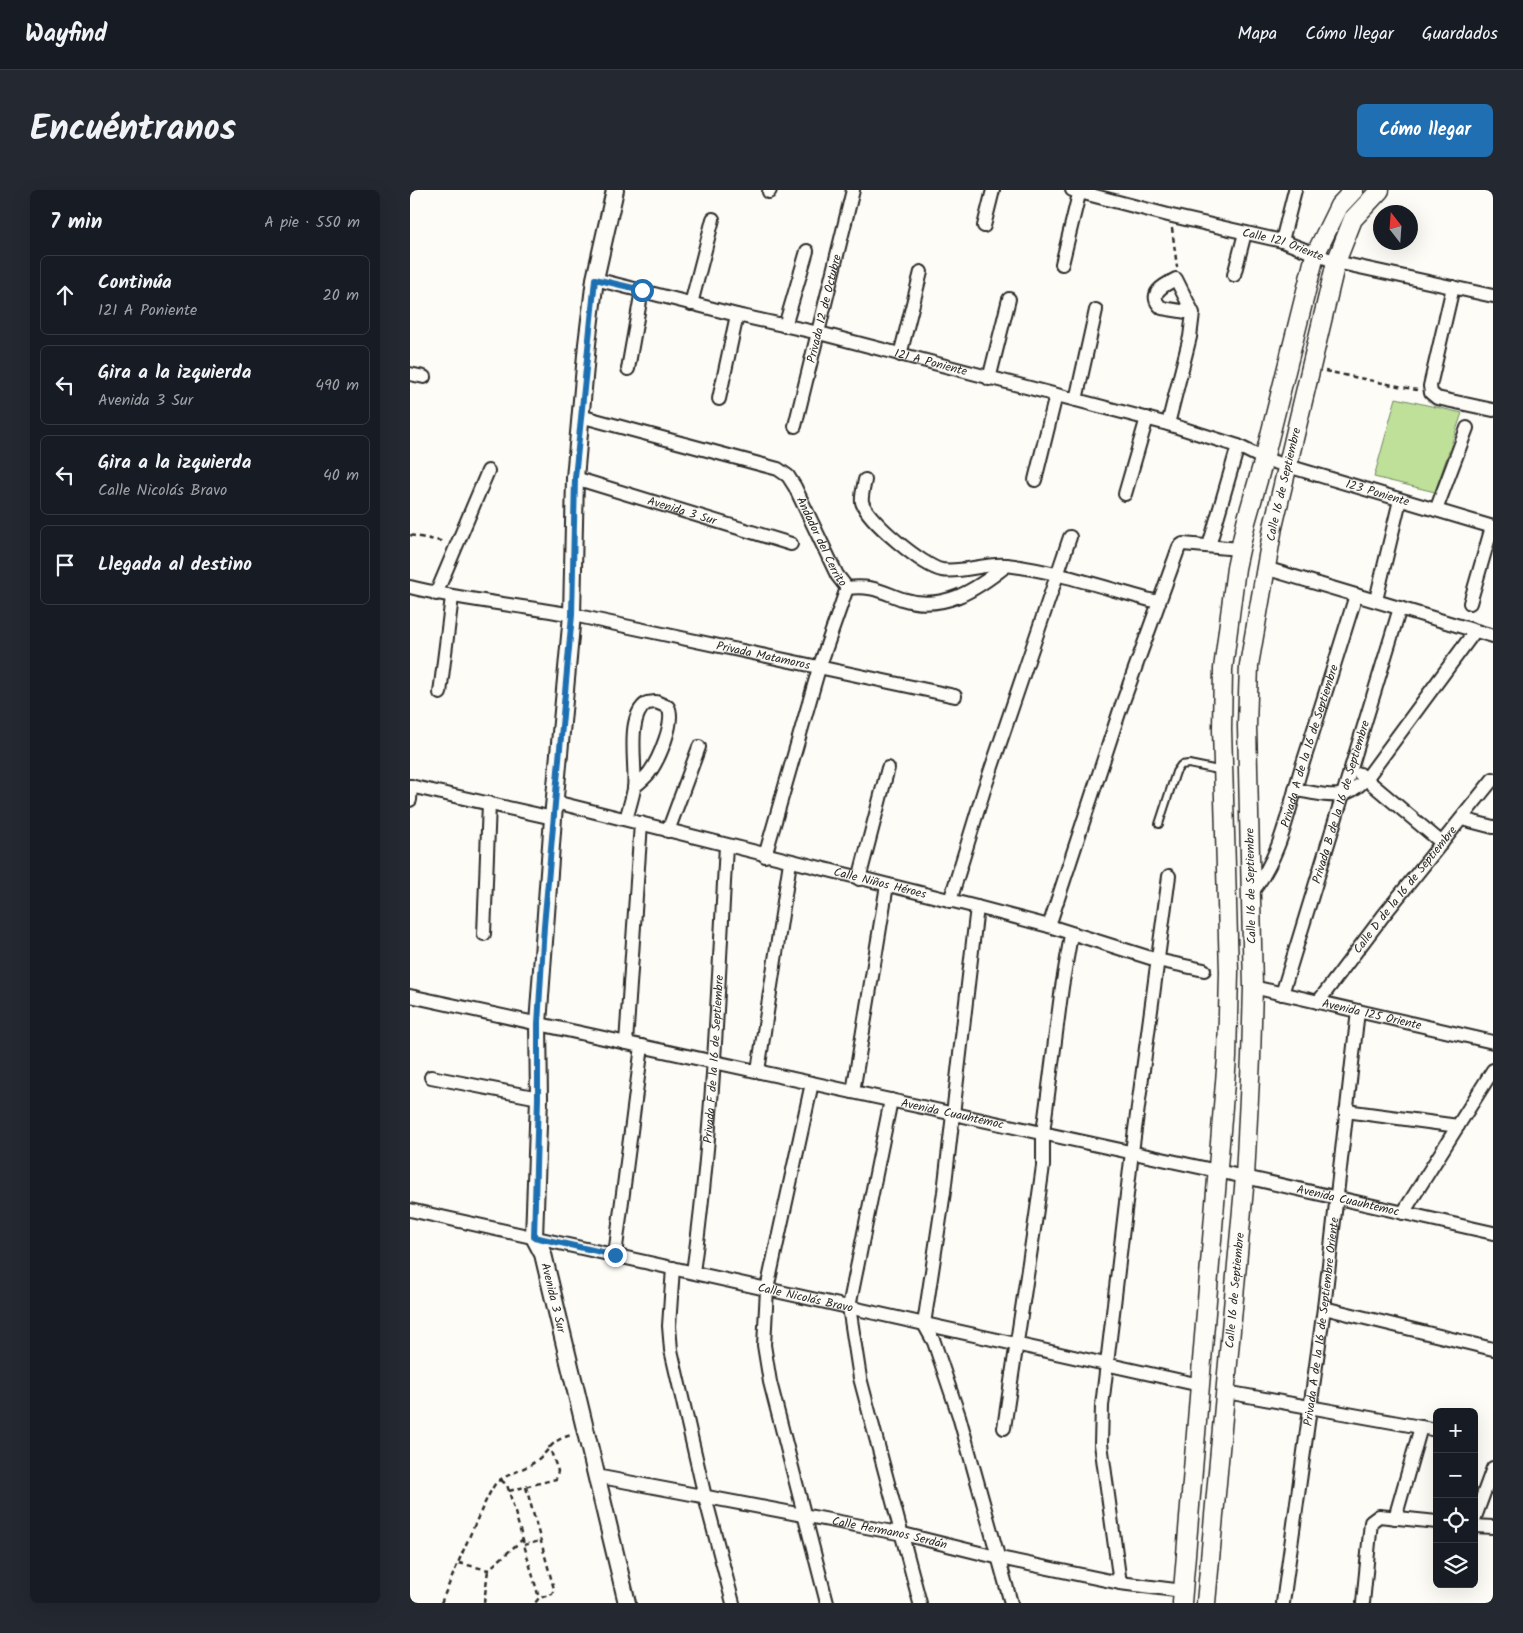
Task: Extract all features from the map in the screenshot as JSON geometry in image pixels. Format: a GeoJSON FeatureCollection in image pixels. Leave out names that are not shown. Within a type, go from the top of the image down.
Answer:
{"type":"FeatureCollection","features":[{"type":"Feature","properties":{"kind":"main road","name":"Calle 16 de Septiembre"},"geometry":{"type":"LineString","coordinates":[[1182,1597],[1216,1170],[1227,1058],[1229,972],[1222,729],[1223,670],[1239,549],[1264,459],[1315,255],[1339,206],[1354,190]]}},
{"type":"Feature","properties":{"kind":"main road","name":"Calle 16 de Septiembre"},"geometry":{"type":"LineString","coordinates":[[1206,1603],[1245,1177],[1253,987],[1247,726],[1249,674],[1265,568],[1336,262],[1353,219],[1380,190]]}},
{"type":"Feature","properties":{"kind":"street","name":"Avenida 3 Sur"},"geometry":{"type":"LineString","coordinates":[[615,190],[595,279],[575,478],[572,615],[554,810],[538,1024],[534,1237],[543,1254],[627,1603]]}},
{"type":"Feature","properties":{"kind":"street","name":"Privada 12 de Octubre"},"geometry":{"type":"LineString","coordinates":[[795,426],[853,190]]}},
{"type":"Feature","properties":{"kind":"street"},"geometry":{"type":"LineString","coordinates":[[984,226],[993,190]]}},
{"type":"Feature","properties":{"kind":"street"},"geometry":{"type":"LineString","coordinates":[[1282,241],[1296,190]]}},
{"type":"Feature","properties":{"kind":"street"},"geometry":{"type":"LineString","coordinates":[[1062,264],[1077,191]]}},
{"type":"Feature","properties":{"kind":"street","name":"Calle 121 Oriente"},"geometry":{"type":"LineString","coordinates":[[1077,191],[1172,216],[1282,241],[1336,262],[1493,296]]}},
{"type":"Feature","properties":{"kind":"street"},"geometry":{"type":"LineString","coordinates":[[691,304],[713,219]]}},
{"type":"Feature","properties":{"kind":"street"},"geometry":{"type":"LineString","coordinates":[[1234,275],[1245,233]]}},
{"type":"Feature","properties":{"kind":"street"},"geometry":{"type":"LineString","coordinates":[[786,326],[806,251]]}},
{"type":"Feature","properties":{"kind":"street"},"geometry":{"type":"LineString","coordinates":[[900,355],[921,272]]}},
{"type":"Feature","properties":{"kind":"street","name":"121 A Poniente"},"geometry":{"type":"LineString","coordinates":[[595,279],[737,316],[819,333],[989,379],[1147,418],[1238,446],[1264,459]]}},
{"type":"Feature","properties":{"kind":"street"},"geometry":{"type":"LineString","coordinates":[[1168,424],[1188,346],[1193,314],[1176,279],[1160,287],[1156,294],[1156,300],[1162,308],[1193,314]]}},
{"type":"Feature","properties":{"kind":"street"},"geometry":{"type":"LineString","coordinates":[[1452,287],[1430,386],[1431,393],[1437,398],[1493,410]]}},
{"type":"Feature","properties":{"kind":"street"},"geometry":{"type":"LineString","coordinates":[[628,369],[642,290]]}},
{"type":"Feature","properties":{"kind":"street"},"geometry":{"type":"LineString","coordinates":[[989,379],[1009,299]]}},
{"type":"Feature","properties":{"kind":"street"},"geometry":{"type":"LineString","coordinates":[[1076,400],[1096,310]]}},
{"type":"Feature","properties":{"kind":"street"},"geometry":{"type":"LineString","coordinates":[[719,399],[737,316]]}},
{"type":"Feature","properties":{"kind":"street"},"geometry":{"type":"LineString","coordinates":[[410,374],[424,377]]}},
{"type":"Feature","properties":{"kind":"street"},"geometry":{"type":"LineString","coordinates":[[1035,480],[1056,395]]}},
{"type":"Feature","properties":{"kind":"street","name":"Andador del Cerrito"},"geometry":{"type":"LineString","coordinates":[[580,416],[778,469],[788,476],[837,575],[847,588],[865,586],[922,604],[940,603],[961,596],[986,582],[1007,566]]}},
{"type":"Feature","properties":{"kind":"street"},"geometry":{"type":"LineString","coordinates":[[1125,494],[1147,418]]}},
{"type":"Feature","properties":{"kind":"street"},"geometry":{"type":"LineString","coordinates":[[1436,510],[1467,428]]}},
{"type":"Feature","properties":{"kind":"street"},"geometry":{"type":"LineString","coordinates":[[1209,546],[1238,446]]}},
{"type":"Feature","properties":{"kind":"street","name":"123 Poniente"},"geometry":{"type":"LineString","coordinates":[[1264,459],[1493,527]]}},
{"type":"Feature","properties":{"kind":"street"},"geometry":{"type":"LineString","coordinates":[[436,594],[488,471]]}},
{"type":"Feature","properties":{"kind":"street","name":"Avenida 3 Sur"},"geometry":{"type":"LineString","coordinates":[[575,478],[791,544]]}},
{"type":"Feature","properties":{"kind":"street"},"geometry":{"type":"LineString","coordinates":[[865,480],[862,501],[868,513],[920,560],[942,570],[989,565],[1007,566],[1056,575],[1158,602]]}},
{"type":"Feature","properties":{"kind":"street"},"geometry":{"type":"LineString","coordinates":[[1376,600],[1400,500]]}},
{"type":"Feature","properties":{"kind":"street"},"geometry":{"type":"LineString","coordinates":[[1470,603],[1493,527]]}},
{"type":"Feature","properties":{"kind":"street"},"geometry":{"type":"LineString","coordinates":[[950,901],[1070,537]]}},
{"type":"Feature","properties":{"kind":"street"},"geometry":{"type":"LineString","coordinates":[[1049,926],[1158,602],[1179,547],[1183,544],[1239,549]]}},
{"type":"Feature","properties":{"kind":"street"},"geometry":{"type":"LineString","coordinates":[[1265,568],[1493,636]]}},
{"type":"Feature","properties":{"kind":"street","name":"Privada Matamoros"},"geometry":{"type":"LineString","coordinates":[[410,587],[452,597],[572,615],[955,696]]}},
{"type":"Feature","properties":{"kind":"street"},"geometry":{"type":"LineString","coordinates":[[765,856],[819,668],[847,588]]}},
{"type":"Feature","properties":{"kind":"street","name":"Privada A de la 16 de Septiembre"},"geometry":{"type":"LineString","coordinates":[[1252,892],[1263,878],[1280,845],[1295,790],[1356,595]]}},
{"type":"Feature","properties":{"kind":"street"},"geometry":{"type":"LineString","coordinates":[[440,694],[452,597]]}},
{"type":"Feature","properties":{"kind":"street","name":"Privada B de la 16 de Septiembre"},"geometry":{"type":"LineString","coordinates":[[1282,994],[1400,608]]}},
{"type":"Feature","properties":{"kind":"street"},"geometry":{"type":"LineString","coordinates":[[1295,790],[1342,796],[1354,791],[1366,779],[1475,631]]}},
{"type":"Feature","properties":{"kind":"street"},"geometry":{"type":"LineString","coordinates":[[626,819],[634,787],[634,746],[638,711],[647,703],[656,702],[668,707],[671,716],[655,764],[648,775],[634,787]]}},
{"type":"Feature","properties":{"kind":"street"},"geometry":{"type":"LineString","coordinates":[[668,831],[699,747]]}},
{"type":"Feature","properties":{"kind":"street"},"geometry":{"type":"LineString","coordinates":[[1352,766],[1442,843]]}},
{"type":"Feature","properties":{"kind":"street"},"geometry":{"type":"LineString","coordinates":[[859,878],[888,768]]}},
{"type":"Feature","properties":{"kind":"street","name":"Calle D de la 16 de Septiembre"},"geometry":{"type":"LineString","coordinates":[[1318,1002],[1493,779]]}},
{"type":"Feature","properties":{"kind":"street"},"geometry":{"type":"LineString","coordinates":[[410,800],[411,786]]}},
{"type":"Feature","properties":{"kind":"street","name":"Calle Niños Héroes"},"geometry":{"type":"LineString","coordinates":[[411,786],[489,803],[626,819],[765,856],[977,907],[1049,926],[1071,935],[1157,960],[1204,970]]}},
{"type":"Feature","properties":{"kind":"street"},"geometry":{"type":"LineString","coordinates":[[484,934],[489,803]]}},
{"type":"Feature","properties":{"kind":"street"},"geometry":{"type":"LineString","coordinates":[[1462,818],[1493,827]]}},
{"type":"Feature","properties":{"kind":"street"},"geometry":{"type":"LineString","coordinates":[[626,1043],[641,823]]}},
{"type":"Feature","properties":{"kind":"street","name":"Privada F de la 16 de Septiembre"},"geometry":{"type":"LineString","coordinates":[[693,1272],[703,1198],[714,1062],[726,846]]}},
{"type":"Feature","properties":{"kind":"street"},"geometry":{"type":"LineString","coordinates":[[758,1072],[790,862]]}},
{"type":"Feature","properties":{"kind":"street"},"geometry":{"type":"LineString","coordinates":[[1120,1583],[1101,1444],[1102,1406],[1132,1152],[1169,876]]}},
{"type":"Feature","properties":{"kind":"street"},"geometry":{"type":"LineString","coordinates":[[853,1092],[887,885]]}},
{"type":"Feature","properties":{"kind":"street"},"geometry":{"type":"LineString","coordinates":[[977,907],[944,1192],[924,1324],[934,1342],[959,1416],[1011,1603]]}},
{"type":"Feature","properties":{"kind":"street"},"geometry":{"type":"LineString","coordinates":[[1004,1428],[1043,1166],[1043,1133],[1062,987],[1071,935]]}},
{"type":"Feature","properties":{"kind":"street","name":"Avenida 125 Oriente"},"geometry":{"type":"LineString","coordinates":[[1253,987],[1493,1042]]}},
{"type":"Feature","properties":{"kind":"street","name":"Avenida Cuauhtémoc"},"geometry":{"type":"LineString","coordinates":[[410,996],[1216,1170],[1493,1234]]}},
{"type":"Feature","properties":{"kind":"street","name":"Privada A de la 16 de Septiembre Oriente"},"geometry":{"type":"LineString","coordinates":[[1283,1603],[1324,1308],[1358,1011]]}},
{"type":"Feature","properties":{"kind":"street"},"geometry":{"type":"LineString","coordinates":[[615,1255],[642,1046]]}},
{"type":"Feature","properties":{"kind":"street"},"geometry":{"type":"LineString","coordinates":[[1403,1213],[1493,1070]]}},
{"type":"Feature","properties":{"kind":"street"},"geometry":{"type":"LineString","coordinates":[[431,1076],[538,1098]]}},
{"type":"Feature","properties":{"kind":"street"},"geometry":{"type":"LineString","coordinates":[[812,1083],[767,1289],[764,1344],[766,1365],[827,1603]]}},
{"type":"Feature","properties":{"kind":"street"},"geometry":{"type":"LineString","coordinates":[[891,1100],[849,1307],[860,1378],[920,1603]]}},
{"type":"Feature","properties":{"kind":"street"},"geometry":{"type":"LineString","coordinates":[[1346,1110],[1458,1126]]}},
{"type":"Feature","properties":{"kind":"street","name":"Calle Nicolás Bravo"},"geometry":{"type":"LineString","coordinates":[[410,1210],[1200,1385]]}},
{"type":"Feature","properties":{"kind":"street"},"geometry":{"type":"LineString","coordinates":[[673,1268],[669,1326],[671,1350],[732,1603]]}},
{"type":"Feature","properties":{"kind":"street"},"geometry":{"type":"LineString","coordinates":[[1324,1308],[1493,1349]]}},
{"type":"Feature","properties":{"kind":"street"},"geometry":{"type":"LineString","coordinates":[[1226,1392],[1433,1429]]}},
{"type":"Feature","properties":{"kind":"street"},"geometry":{"type":"LineString","coordinates":[[1395,1518],[1421,1427]]}},
{"type":"Feature","properties":{"kind":"street"},"geometry":{"type":"LineString","coordinates":[[1478,1509],[1493,1468]]}},
{"type":"Feature","properties":{"kind":"street","name":"Calle Hermanos Serdán"},"geometry":{"type":"LineString","coordinates":[[596,1476],[903,1534],[1000,1558],[1182,1597]]}},
{"type":"Feature","properties":{"kind":"street"},"geometry":{"type":"LineString","coordinates":[[1363,1603],[1371,1522],[1374,1518],[1379,1516],[1433,1522]]}},
{"type":"Feature","properties":{"kind":"street"},"geometry":{"type":"LineString","coordinates":[[1478,1526],[1493,1528]]}},
{"type":"Feature","properties":{"kind":"lane"},"geometry":{"type":"LineString","coordinates":[[1159,824],[1176,772],[1181,765],[1189,764],[1224,771]]}},
{"type":"Feature","properties":{"kind":"path"},"geometry":{"type":"LineString","coordinates":[[1172,216],[1176,279]]}},
{"type":"Feature","properties":{"kind":"path"},"geometry":{"type":"LineString","coordinates":[[1310,368],[1431,393]]}},
{"type":"Feature","properties":{"kind":"path"},"geometry":{"type":"LineString","coordinates":[[410,536],[456,544]]}},
{"type":"Feature","properties":{"kind":"path"},"geometry":{"type":"LineString","coordinates":[[441,1603],[494,1485],[512,1472],[531,1464],[543,1455],[549,1446],[560,1437],[585,1432]]}},
{"type":"Feature","properties":{"kind":"path"},"geometry":{"type":"LineString","coordinates":[[510,1491],[556,1479],[558,1471],[549,1446]]}},
{"type":"Feature","properties":{"kind":"path"},"geometry":{"type":"LineString","coordinates":[[501,1480],[510,1491],[538,1598]]}},
{"type":"Feature","properties":{"kind":"path"},"geometry":{"type":"LineString","coordinates":[[526,1487],[554,1589],[552,1594],[538,1598],[535,1603]]}},
{"type":"Feature","properties":{"kind":"path"},"geometry":{"type":"LineString","coordinates":[[484,1603],[488,1570],[523,1539]]}},
{"type":"Feature","properties":{"kind":"path"},"geometry":{"type":"LineString","coordinates":[[524,1545],[540,1540]]}},
{"type":"Feature","properties":{"kind":"path"},"geometry":{"type":"LineString","coordinates":[[459,1563],[488,1570]]}},
{"type":"Feature","properties":{"kind":"green space"},"geometry":{"type":"Polygon","coordinates":[[[1396,398],[1462,413],[1435,492],[1374,477],[1396,398]]]}},
{"type":"Feature","properties":{"kind":"route"},"geometry":{"type":"LineString","coordinates":[[615,1255],[534,1237],[538,1024],[552,818],[572,615],[575,478],[595,279],[642,290]]}}]}
